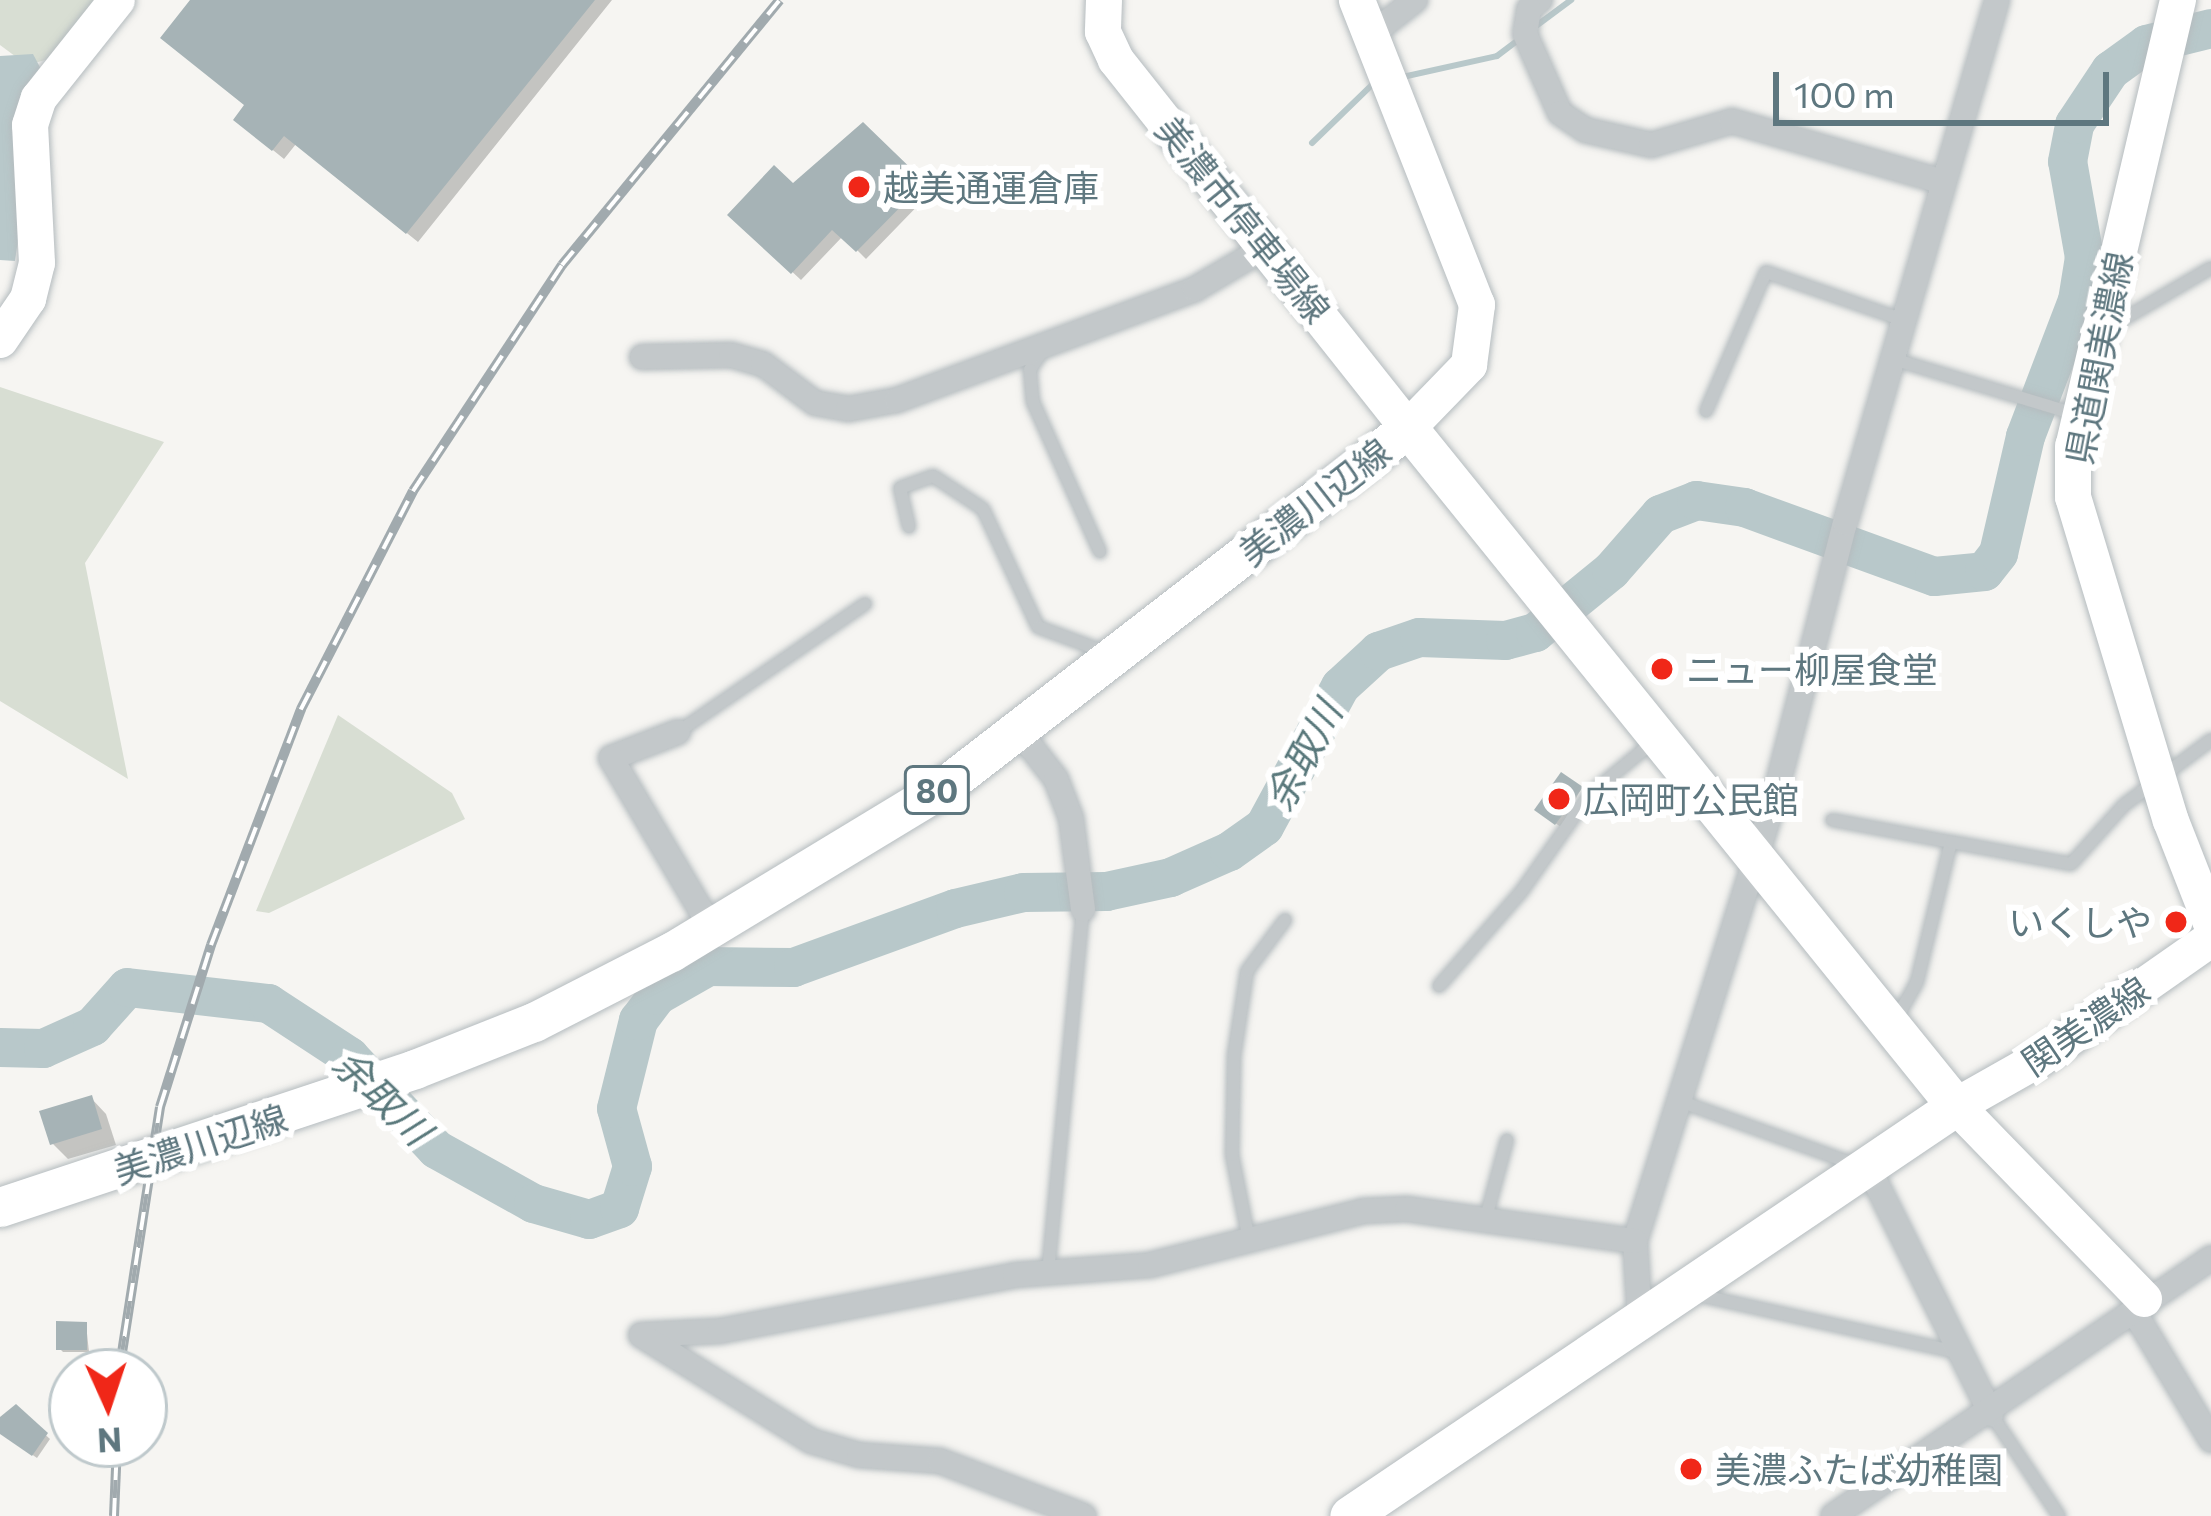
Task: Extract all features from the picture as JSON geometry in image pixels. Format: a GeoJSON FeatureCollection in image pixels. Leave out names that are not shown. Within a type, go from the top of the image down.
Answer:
{"type":"FeatureCollection","features":[{"type":"Feature","properties":{"kind":"main road"},"geometry":{"type":"LineString","coordinates":[[0,340],[28,299],[37,263],[30,125],[39,98],[117,0]]}},
{"type":"Feature","properties":{"kind":"main road","name":"美濃市停車場線"},"geometry":{"type":"LineString","coordinates":[[1104,0],[1103,32],[1116,60],[1408,428]]}},
{"type":"Feature","properties":{"kind":"main road"},"geometry":{"type":"LineString","coordinates":[[1357,0],[1452,224],[1479,326],[1469,365],[1408,428]]}},
{"type":"Feature","properties":{"kind":"main road","name":"県道関美濃線"},"geometry":{"type":"LineString","coordinates":[[2162,781],[2073,497],[2079,415],[2178,3]]}},
{"type":"Feature","properties":{"kind":"main road","name":"美濃川辺線"},"geometry":{"type":"LineString","coordinates":[[0,1207],[415,1070],[547,1016],[712,929],[942,788],[1408,428],[1956,1106]]}},
{"type":"Feature","properties":{"kind":"main road"},"geometry":{"type":"LineString","coordinates":[[2162,781],[2211,923]]}},
{"type":"Feature","properties":{"kind":"main road","name":"関美濃線"},"geometry":{"type":"LineString","coordinates":[[1956,1106],[2041,1058],[2211,939]]}},
{"type":"Feature","properties":{"kind":"main road"},"geometry":{"type":"LineString","coordinates":[[1349,1516],[1956,1106],[2140,1307]]}},
{"type":"Feature","properties":{"kind":"street"},"geometry":{"type":"LineString","coordinates":[[1385,64],[1415,0]]}},
{"type":"Feature","properties":{"kind":"street"},"geometry":{"type":"LineString","coordinates":[[1540,0],[1529,9],[1528,41],[1560,112],[1620,142],[1651,145],[1732,121],[1943,182]]}},
{"type":"Feature","properties":{"kind":"street"},"geometry":{"type":"LineString","coordinates":[[1640,1322],[1635,1241],[1682,1102],[1753,854],[1772,807],[1845,523],[1997,0]]}},
{"type":"Feature","properties":{"kind":"street"},"geometry":{"type":"LineString","coordinates":[[642,357],[731,355],[763,364],[815,403],[848,409],[897,400],[1195,289],[1268,246]]}},
{"type":"Feature","properties":{"kind":"street"},"geometry":{"type":"LineString","coordinates":[[1016,729],[1056,779],[1080,873],[1083,909]]}},
{"type":"Feature","properties":{"kind":"street"},"geometry":{"type":"LineString","coordinates":[[678,732],[610,758],[712,929]]}},
{"type":"Feature","properties":{"kind":"street"},"geometry":{"type":"LineString","coordinates":[[1869,1169],[1956,1352],[1991,1414]]}},
{"type":"Feature","properties":{"kind":"street"},"geometry":{"type":"LineString","coordinates":[[1084,1516],[940,1461],[859,1455],[811,1441],[641,1334],[720,1331],[1048,1276],[1150,1265],[1248,1235],[1364,1211],[1407,1209],[1635,1241]]}},
{"type":"Feature","properties":{"kind":"street"},"geometry":{"type":"LineString","coordinates":[[1833,1516],[1991,1414],[2211,1258]]}},
{"type":"Feature","properties":{"kind":"street"},"geometry":{"type":"LineString","coordinates":[[2140,1307],[2211,1440]]}},
{"type":"Feature","properties":{"kind":"lane"},"geometry":{"type":"LineString","coordinates":[[2099,333],[2211,268]]}},
{"type":"Feature","properties":{"kind":"lane"},"geometry":{"type":"LineString","coordinates":[[1706,411],[1766,272],[1903,320]]}},
{"type":"Feature","properties":{"kind":"lane"},"geometry":{"type":"LineString","coordinates":[[1048,343],[1030,370],[1034,402],[1100,552]]}},
{"type":"Feature","properties":{"kind":"lane"},"geometry":{"type":"LineString","coordinates":[[1892,358],[2079,415]]}},
{"type":"Feature","properties":{"kind":"lane"},"geometry":{"type":"LineString","coordinates":[[910,527],[900,488],[933,476],[983,509],[1038,626],[1116,656]]}},
{"type":"Feature","properties":{"kind":"lane"},"geometry":{"type":"LineString","coordinates":[[678,732],[865,604]]}},
{"type":"Feature","properties":{"kind":"lane"},"geometry":{"type":"LineString","coordinates":[[1438,986],[1521,892],[1590,794],[1659,737]]}},
{"type":"Feature","properties":{"kind":"lane"},"geometry":{"type":"LineString","coordinates":[[1832,820],[2071,863],[2124,805],[2211,740]]}},
{"type":"Feature","properties":{"kind":"lane"},"geometry":{"type":"LineString","coordinates":[[1891,1025],[1917,982],[1951,842]]}},
{"type":"Feature","properties":{"kind":"lane"},"geometry":{"type":"LineString","coordinates":[[1048,1276],[1083,909]]}},
{"type":"Feature","properties":{"kind":"lane"},"geometry":{"type":"LineString","coordinates":[[1248,1235],[1232,1155],[1234,1056],[1247,971],[1285,920]]}},
{"type":"Feature","properties":{"kind":"lane"},"geometry":{"type":"LineString","coordinates":[[1682,1102],[1869,1169]]}},
{"type":"Feature","properties":{"kind":"lane"},"geometry":{"type":"LineString","coordinates":[[1485,1222],[1507,1139]]}},
{"type":"Feature","properties":{"kind":"lane"},"geometry":{"type":"LineString","coordinates":[[1686,1292],[1956,1352]]}},
{"type":"Feature","properties":{"kind":"lane"},"geometry":{"type":"LineString","coordinates":[[1991,1414],[2059,1516]]}},
{"type":"Feature","properties":{"kind":"shaded area"},"geometry":{"type":"Polygon","coordinates":[[[0,0],[114,0],[82,50],[27,65],[0,45],[0,0]]]}},
{"type":"Feature","properties":{"kind":"shaded area"},"geometry":{"type":"Polygon","coordinates":[[[33,54],[42,71],[15,261],[0,260],[0,56],[33,54]]]}},
{"type":"Feature","properties":{"kind":"shaded area"},"geometry":{"type":"Polygon","coordinates":[[[0,387],[164,442],[85,563],[128,779],[0,701],[0,387]]]}},
{"type":"Feature","properties":{"kind":"shaded area"},"geometry":{"type":"Polygon","coordinates":[[[338,715],[452,793],[465,819],[269,913],[256,911],[338,715]]]}},
{"type":"Feature","properties":{"kind":"building"},"geometry":{"type":"Polygon","coordinates":[[[190,0],[595,0],[406,234],[284,136],[272,151],[233,120],[244,105],[160,38],[190,0]]]}},
{"type":"Feature","properties":{"kind":"building"},"geometry":{"type":"Polygon","coordinates":[[[863,122],[925,182],[856,252],[832,230],[791,274],[727,215],[774,165],[793,183],[863,122]]]}},
{"type":"Feature","properties":{"kind":"building","name":"広岡町公民館"},"geometry":{"type":"Polygon","coordinates":[[[1561,772],[1583,787],[1555,825],[1534,810],[1561,772]]]}},
{"type":"Feature","properties":{"kind":"building"},"geometry":{"type":"Polygon","coordinates":[[[92,1095],[102,1129],[50,1145],[39,1111],[92,1095]]]}},
{"type":"Feature","properties":{"kind":"building"},"geometry":{"type":"Polygon","coordinates":[[[56,1321],[87,1322],[87,1348],[56,1348],[56,1321]]]}},
{"type":"Feature","properties":{"kind":"building"},"geometry":{"type":"Polygon","coordinates":[[[16,1404],[48,1433],[32,1456],[0,1434],[0,1417],[16,1404]]]}},
{"type":"Feature","properties":{"kind":"waterway"},"geometry":{"type":"LineString","coordinates":[[1536,26],[1571,0]]}},
{"type":"Feature","properties":{"kind":"waterway","name":"余取川"},"geometry":{"type":"LineString","coordinates":[[0,1047],[43,1048],[92,1026],[127,987],[268,1003],[349,1056],[436,1149],[533,1203],[589,1219],[619,1208],[632,1166],[616,1108],[638,1020],[657,995],[708,966],[793,967],[955,908],[1023,892],[1106,891],[1170,877],[1229,851],[1264,826],[1340,686],[1378,651],[1419,637],[1505,640],[1535,632],[1611,570],[1660,514],[1696,500],[1744,507],[1934,576],[1984,571],[1998,553],[2025,436],[2077,300],[2084,257],[2067,161],[2074,124],[2110,70],[2146,44],[2211,28]]}},
{"type":"Feature","properties":{"kind":"waterway"},"geometry":{"type":"LineString","coordinates":[[1398,78],[1497,56],[1521,38]]}},
{"type":"Feature","properties":{"kind":"waterway"},"geometry":{"type":"LineString","coordinates":[[1312,143],[1374,83]]}},
{"type":"Feature","properties":{"kind":"railway"},"geometry":{"type":"LineString","coordinates":[[123,1348],[160,1107],[211,945],[301,709],[413,491],[562,265],[780,0]]}},
{"type":"Feature","properties":{"kind":"railway"},"geometry":{"type":"LineString","coordinates":[[114,1516],[116,1468]]}},
{"type":"Feature","properties":{"kind":"place","name":"越美通運倉庫"},"geometry":{"type":"Point","coordinates":[859,187]}},
{"type":"Feature","properties":{"kind":"place","name":"ニュー柳屋食堂"},"geometry":{"type":"Point","coordinates":[1662,669]}},
{"type":"Feature","properties":{"kind":"place","name":"広岡町公民館"},"geometry":{"type":"Point","coordinates":[1559,799]}},
{"type":"Feature","properties":{"kind":"place","name":"いくしや"},"geometry":{"type":"Point","coordinates":[2176,922]}},
{"type":"Feature","properties":{"kind":"place","name":"美濃ふたば幼稚園"},"geometry":{"type":"Point","coordinates":[1691,1469]}}]}
